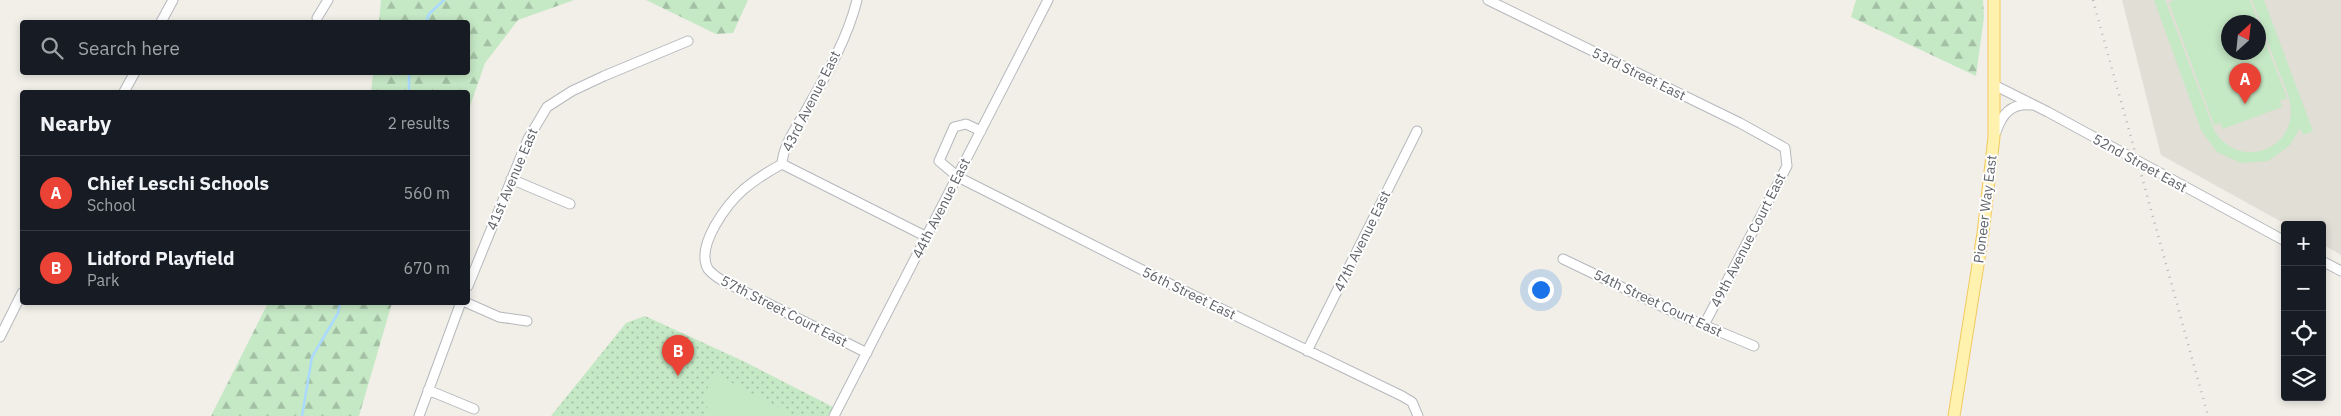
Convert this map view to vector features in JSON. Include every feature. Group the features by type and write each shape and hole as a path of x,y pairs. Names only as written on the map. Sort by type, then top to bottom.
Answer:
{"main road":[{"name":"Pioneer Way East","path":"1954,416 1983,233 1994,137 1996,86 1994,0"}],"street":[{"path":"162,20 173,0"},
{"path":"317,18 328,0"},
{"name":"43rd Avenue East","path":"706,263 707,246 713,230 726,209 757,179 782,164 782,157 790,139 834,61 857,0"},
{"name":"44th Avenue East","path":"834,416 1048,0"},
{"name":"53rd Street East","path":"1488,0 1740,123 1780,144 1787,154"},
{"name":"41st Avenue East","path":"470,281 511,179 538,120 553,102 604,76 688,41"},
{"path":"125,90 133,75"},
{"name":"52nd Street East","path":"1996,86 2281,239"},
{"path":"1994,137 2008,110 2018,105 2033,105"},
{"name":"56th Street East","path":"981,131 966,124 954,127 939,161 958,177 1307,351 1402,396 1412,402 1417,413"},
{"name":"47th Avenue East","path":"1307,351 1417,131"},
{"name":"49th Avenue Court East","path":"1704,325 1787,166 1787,154"},
{"path":"782,164 927,237"},
{"path":"511,179 570,204"},
{"name":"54th Street Court East","path":"1562,259 1704,325 1754,346"},
{"name":"57th Street Court East","path":"706,263 712,274 723,281 867,352"},
{"path":"2326,263 2341,271"},
{"path":"0,337 20,297"},
{"path":"470,304 499,317 527,321"},
{"path":"419,416 460,305"},
{"path":"428,390 474,409"}],"shaded area":[{"path":"2122,0 2341,0 2341,255 2326,246 2326,221 2281,222 2161,155"}],"green space":[{"path":"381,0 574,0 518,20 485,63 470,106 470,90 371,90 373,75 470,75 470,20 379,20"},
{"path":"646,0 748,0 733,33 716,34"},
{"path":"1856,0 1983,0 1984,17 1976,76 1851,17"},
{"path":"2154,0 2165,0 2215,132 2222,141 2236,150 2253,152 2268,148 2280,140 2288,127 2291,112 2287,91 2266,37 2266,15 2258,15 2252,0 2264,0 2313,131 2303,135 2300,128 2290,145 2268,161 2241,163 2217,152 2201,130"},
{"path":"2174,0 2250,0 2255,15 2221,15 2221,60 2266,60 2266,44 2287,98 2280,101 2282,107 2223,129 2220,123 2214,125 2169,3"},
{"path":"267,305 391,305 359,416 211,416"},
{"path":"645,316 743,361 833,407 828,416 551,416 626,323"},
{"path":"713,373 792,414 792,416 708,416 706,393"}],"waterway":[{"path":"427,20 429,14 444,0"},
{"path":"409,75 409,90"},
{"path":"302,416 312,357 338,313 339,305"}],"railway":[{"path":"2093,0 2208,416"}],"place":[{"name":"Chief Leschi Schools","path":"2245,104"},
{"name":"Lidford Playfield","path":"678,376"}]}
